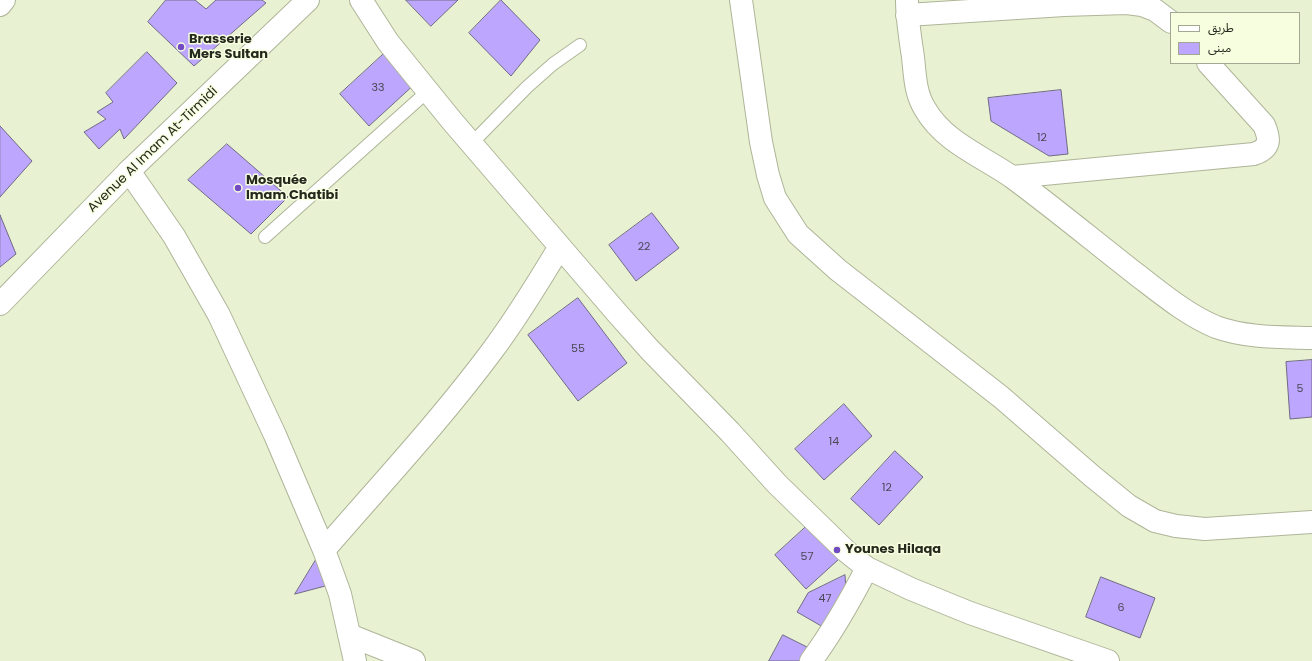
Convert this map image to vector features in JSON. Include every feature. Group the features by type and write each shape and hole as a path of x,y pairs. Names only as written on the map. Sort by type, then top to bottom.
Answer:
{"street":[{"path":"0,5 4,0"},
{"name":"Avenue Al Imam At-Tirmidi","path":"0,304 129,171 308,0"},
{"path":"361,0 388,42 471,144 559,248 650,350 730,432 777,484 846,551 867,568 911,589 970,613 1108,661"},
{"path":"740,0 761,142 768,175 775,198 798,234 838,270 1001,397 1123,501 1155,521 1176,526 1205,529 1312,522"},
{"path":"1170,21 1155,10 1142,5 1127,3 907,8 918,94 925,109 935,123 952,140 1012,177 1155,288 1198,318 1217,327 1234,332 1282,338 1312,338"},
{"path":"1012,177 1254,154 1260,152 1264,149 1268,142 1268,136 1264,125 1209,64"},
{"path":"129,171 174,236 219,314 275,435 324,550 340,594 355,661"},
{"path":"324,550 435,422 483,362 535,287 559,248"},
{"path":"812,661 840,620 867,568"},
{"path":"349,635 414,661"}],"lane":[{"path":"471,144 527,87 553,64 580,45"},
{"path":"265,237 428,91"}],"building":[{"path":"166,0 195,0 206,9 216,0 262,0 266,3 194,66 148,22"},
{"path":"406,0 458,0 431,26"},
{"path":"501,0 540,40 511,76 469,33"},
{"path":"388,50 417,82 369,126 340,94"},
{"path":"147,52 177,83 124,139 120,129 99,149 84,132 106,119 97,112 113,102 106,93"},
{"path":"1061,90 1068,154 1049,156 991,121 988,98"},
{"path":"0,126 32,161 0,197"},
{"name":"Mosquée Imam Chatibi","path":"227,144 288,197 251,234 188,180"},
{"path":"652,213 679,248 636,281 609,245"},
{"path":"0,215 16,254 0,267"},
{"path":"578,298 627,363 578,401 528,335"},
{"path":"1312,360 1312,417 1290,419 1286,362"},
{"path":"844,404 872,436 824,480 795,449"},
{"path":"895,451 923,477 879,525 851,499"},
{"path":"808,525 839,559 806,589 775,555"},
{"path":"320,553 329,585 295,594"},
{"path":"845,575 847,605 830,631 797,612 808,593"},
{"path":"1101,577 1155,598 1140,638 1086,617"},
{"path":"783,635 811,649 805,661 769,661"}],"place":[{"name":"Brasserie Mers Sultan","path":"181,47"},
{"name":"Mosquée Imam Chatibi","path":"238,188"},
{"name":"Younes Hilaqa","path":"837,550"}]}
